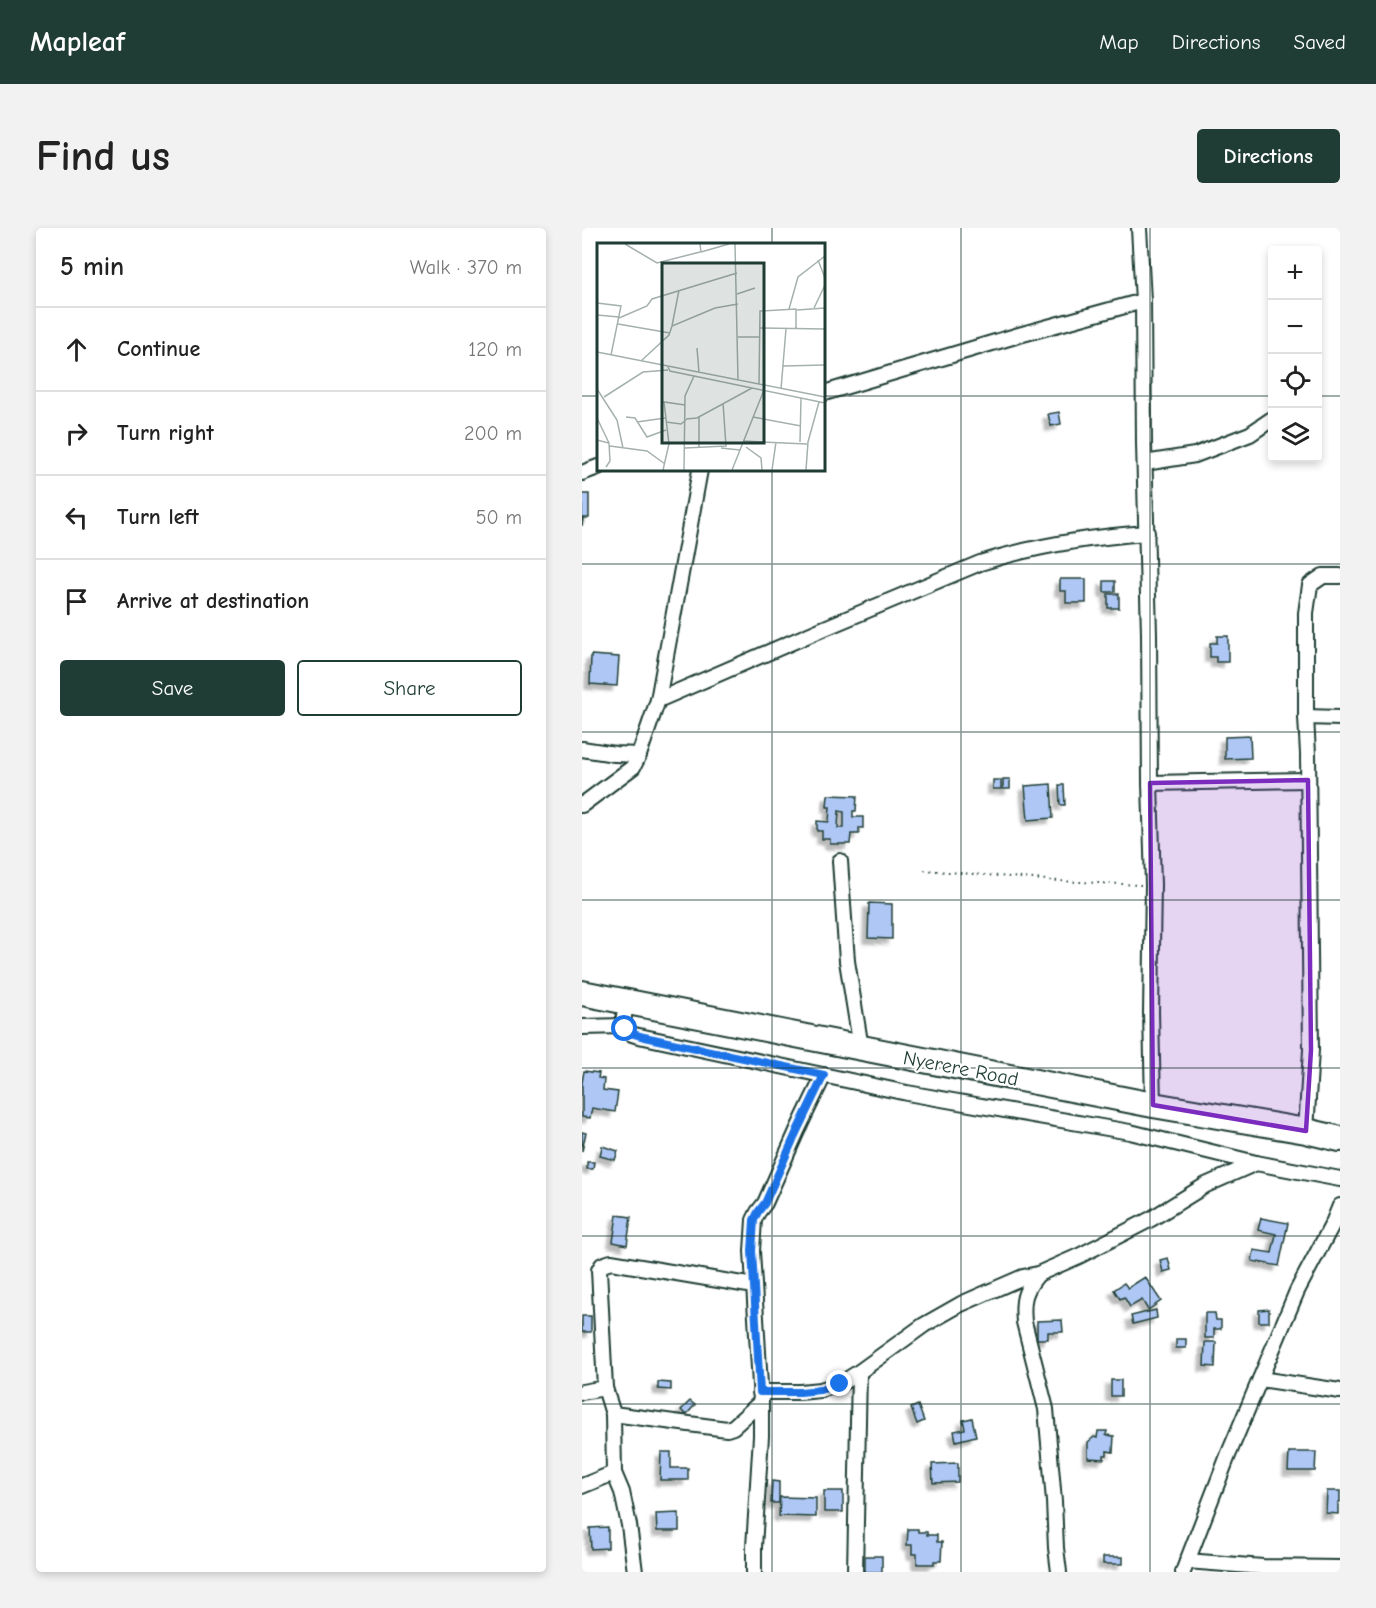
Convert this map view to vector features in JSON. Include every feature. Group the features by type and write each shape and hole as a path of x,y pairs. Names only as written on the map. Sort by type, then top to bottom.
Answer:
{"highway":[{"name":"Nyerere Road","path":"582,993 626,1014 861,1048 1340,1139"}],"street":[{"path":"1139,228 1143,301 1153,885 1152,1105"},
{"path":"825,393 1008,338 1143,301"},
{"path":"1145,464 1195,455 1250,434 1268,422"},
{"path":"582,473 597,467"},
{"path":"582,805 633,767 639,755 658,700 700,471"},
{"path":"658,700 980,563 1043,547 1094,538 1147,533"},
{"path":"1306,1131 1311,1050 1306,613 1308,591 1314,580 1323,576 1340,576"},
{"path":"1306,717 1340,718"},
{"path":"582,749 639,755"},
{"path":"1150,783 1308,780"},
{"path":"840,861 847,961 861,1048"},
{"path":"582,1027 626,1014 627,1032 644,1037 907,1093 1130,1132 1256,1163 1340,1179"},
{"path":"754,1572 761,1397 752,1251 754,1220 765,1203 824,1075"},
{"path":"613,1414 727,1429 733,1427 761,1397 820,1390 840,1384 924,1325 961,1304 1079,1256 1151,1219 1206,1185 1256,1163"},
{"path":"1340,1206 1297,1291 1185,1566 1260,1569 1340,1568"},
{"path":"635,1572 631,1535 622,1492 614,1473 613,1414 605,1388 599,1270 602,1265 611,1262 754,1286"},
{"path":"1038,1274 1024,1294 1023,1308 1024,1322 1046,1410 1059,1572"},
{"path":"855,1572 859,1372"},
{"path":"1260,1379 1340,1391"},
{"path":"582,1392 605,1388"},
{"path":"582,1486 614,1473"}],"path":[{"path":"924,870 1059,881 1153,885"}],"highlighted area":[{"path":"1308,780 1311,1050 1306,1131 1153,1105 1150,783"}],"building":[{"path":"1059,412 1061,424 1051,426 1048,414"},
{"path":"582,494 589,494 589,518 583,518 582,526"},
{"path":"1060,579 1086,579 1086,603 1066,603 1066,591 1060,591"},
{"path":"1104,581 1115,581 1115,592 1104,592"},
{"path":"1108,594 1119,594 1119,608 1108,608"},
{"path":"1217,636 1228,636 1228,662 1216,662 1216,657 1210,657 1210,643 1217,643"},
{"path":"591,655 619,657 617,686 590,684"},
{"path":"1250,736 1251,758 1225,759 1225,737"},
{"path":"1003,779 1010,779 1010,789 1003,789"},
{"path":"993,780 1001,780 1001,789 993,789"},
{"path":"1051,784 1053,818 1028,820 1025,786"},
{"path":"1059,785 1064,785 1065,805 1060,805"},
{"path":"828,795 857,796 856,811 853,811 853,817 863,817 863,828 859,828 859,834 851,834 850,844 830,844 830,839 822,839 822,831 817,831 817,821 829,822 830,807 827,807","holes":["839,811 844,812 844,828 838,828"]},
{"path":"869,903 892,904 892,939 868,938"},
{"path":"584,1071 599,1073 598,1078 604,1079 603,1090 618,1092 615,1112 592,1108 590,1118 582,1117"},
{"path":"582,1132 586,1133 582,1151"},
{"path":"602,1146 618,1151 615,1160 600,1156"},
{"path":"587,1162 594,1162 593,1169 587,1169"},
{"path":"617,1215 631,1217 627,1245 613,1242"},
{"path":"1261,1218 1288,1223 1279,1266 1252,1261 1254,1250 1272,1253 1276,1234 1258,1230"},
{"path":"1168,1258 1171,1270 1163,1272 1160,1260"},
{"path":"1145,1277 1161,1301 1148,1310 1142,1300 1130,1307 1124,1297 1120,1299 1114,1290 1124,1283 1128,1288"},
{"path":"1269,1309 1269,1322 1259,1322 1259,1310"},
{"path":"1156,1310 1157,1318 1133,1324 1131,1316"},
{"path":"1205,1313 1215,1313 1216,1320 1221,1320 1221,1329 1214,1329 1214,1338 1205,1338"},
{"path":"582,1316 591,1316 591,1332 582,1332"},
{"path":"1062,1320 1063,1332 1048,1332 1048,1339 1037,1339 1037,1321"},
{"path":"1176,1339 1186,1339 1186,1348 1176,1348"},
{"path":"1205,1342 1216,1342 1215,1367 1204,1366"},
{"path":"1111,1380 1121,1380 1121,1396 1111,1396"},
{"path":"658,1382 671,1383 671,1390 658,1389"},
{"path":"690,1401 695,1405 686,1415 681,1410"},
{"path":"918,1405 924,1421 917,1424 911,1408"},
{"path":"972,1418 976,1436 956,1441 954,1431 965,1429 963,1420"},
{"path":"1098,1431 1107,1431 1106,1435 1114,1436 1113,1452 1107,1451 1104,1459 1088,1458 1088,1442 1094,1437 1097,1438"},
{"path":"661,1452 671,1452 671,1468 688,1468 688,1480 660,1480"},
{"path":"1289,1452 1316,1452 1315,1471 1288,1471"},
{"path":"958,1463 958,1482 933,1483 932,1464"},
{"path":"772,1481 779,1482 779,1503 771,1503"},
{"path":"824,1491 843,1491 843,1512 824,1512"},
{"path":"1327,1491 1340,1491 1338,1514 1326,1513"},
{"path":"780,1497 816,1498 816,1517 779,1516"},
{"path":"679,1513 679,1531 657,1531 656,1514"},
{"path":"608,1527 608,1548 591,1549 590,1528"},
{"path":"908,1529 918,1529 918,1532 927,1532 927,1535 937,1535 937,1542 942,1542 941,1561 934,1561 934,1564 917,1564 917,1554 912,1554 912,1545 907,1545"},
{"path":"865,1556 882,1556 882,1572 865,1572"},
{"path":"1103,1557 1123,1557 1123,1564 1103,1564"}],"route":[{"path":"625,1029 627,1032 644,1037 824,1075 765,1203 754,1220 752,1251 760,1392 800,1392 820,1390 840,1384"}]}
